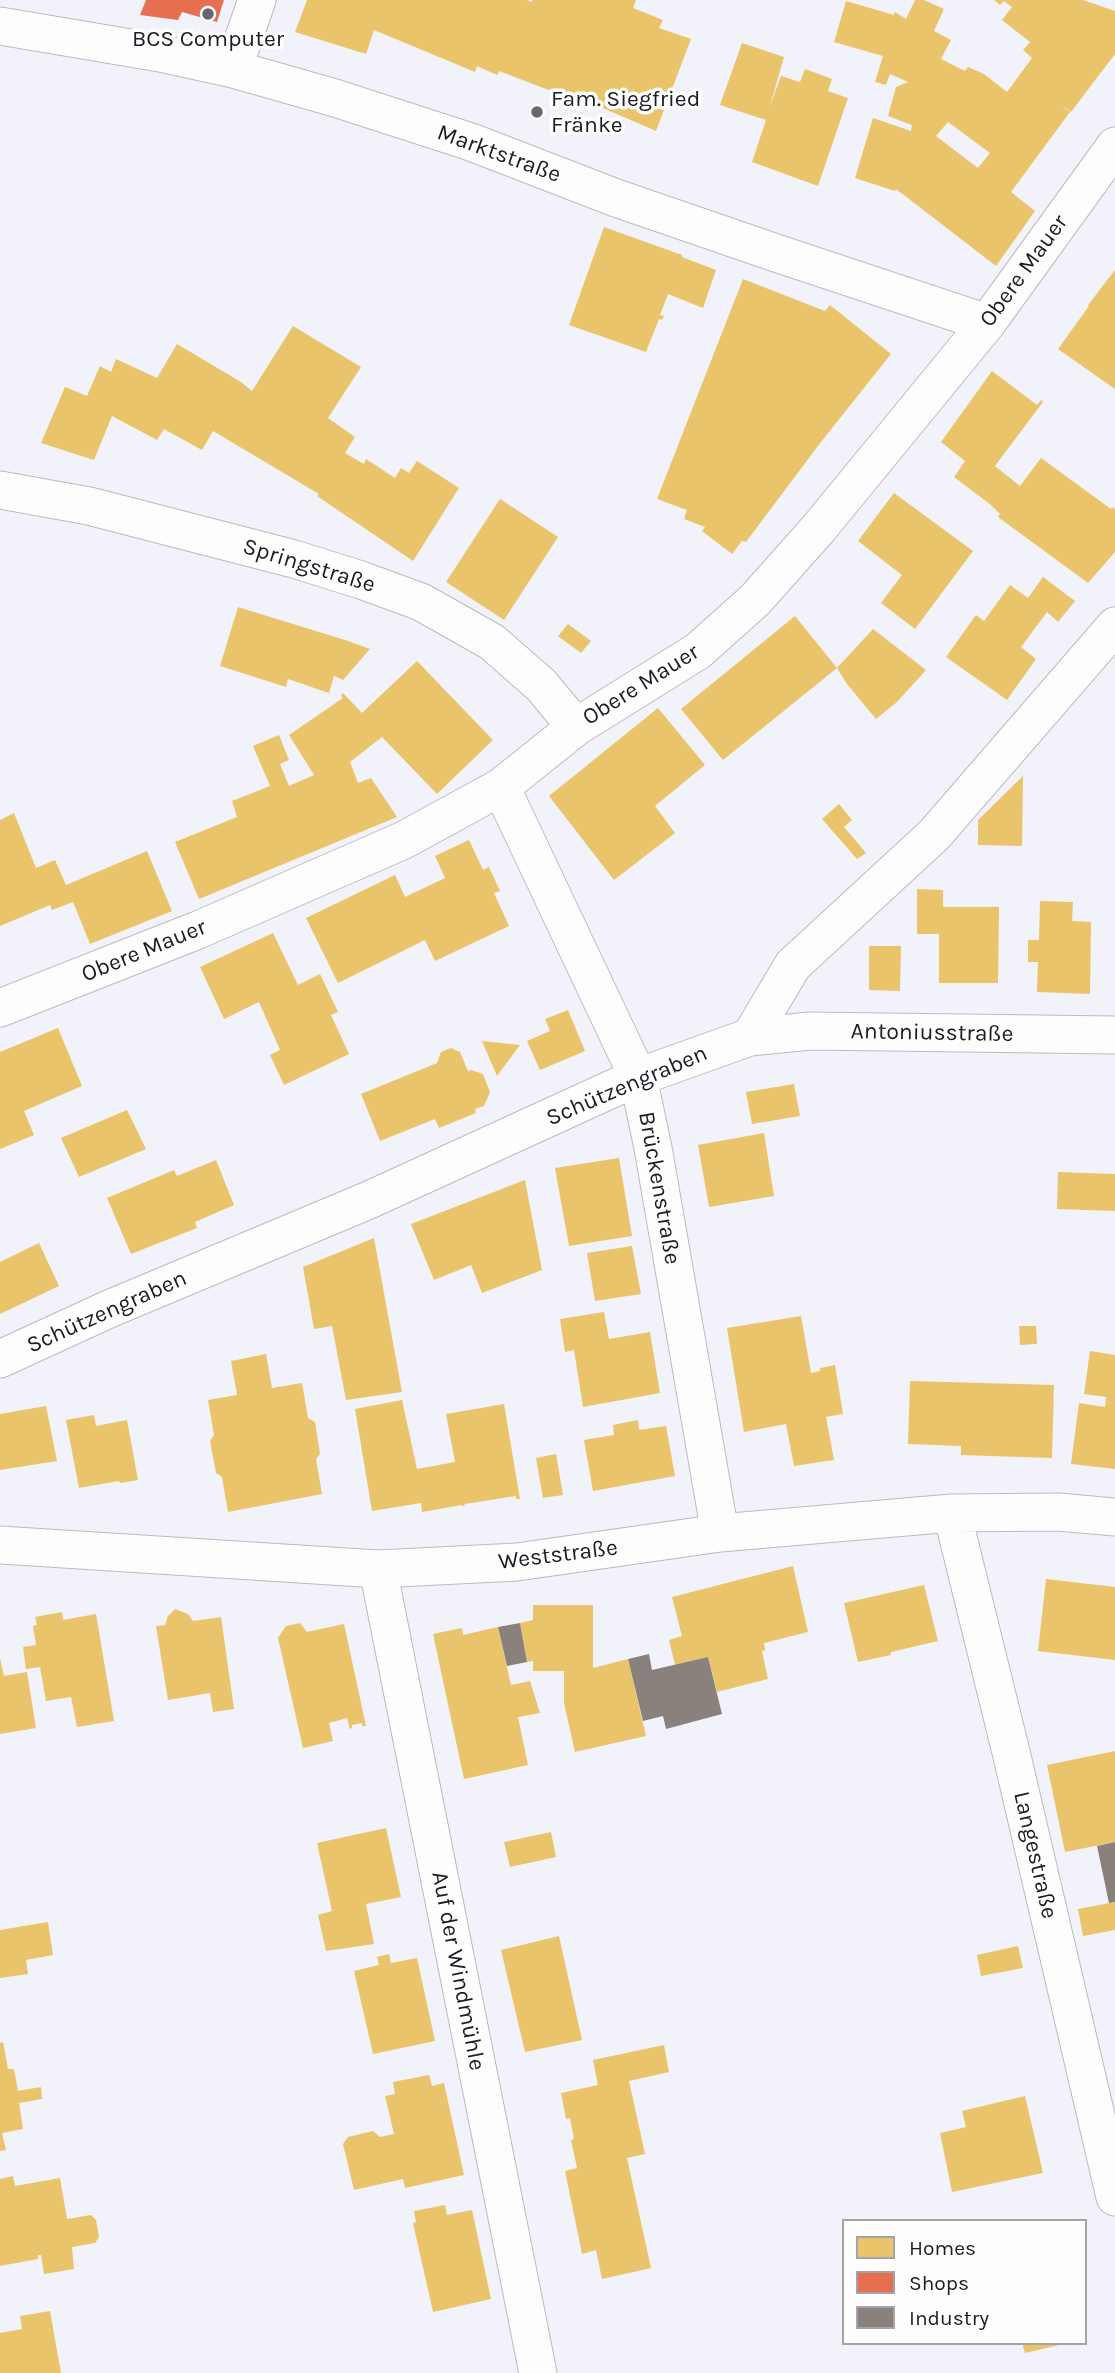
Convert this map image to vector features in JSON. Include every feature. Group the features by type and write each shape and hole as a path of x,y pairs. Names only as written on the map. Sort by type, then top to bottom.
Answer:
{"street":[{"path":"233,69 257,0"},
{"name":"Marktstraße","path":"0,26 160,53 233,69 400,118 471,142 616,198 987,323"},
{"name":"Obere Mauer","path":"0,1008 198,930 392,845 501,787 576,727 698,651 755,600 819,528 987,323 1115,146"},
{"name":"Springstraße","path":"0,490 89,506 294,559 421,602 499,648 541,685 576,727"},
{"path":"750,1037 793,965 934,835 1115,626"},
{"name":"Brückenstraße","path":"501,787 638,1077 656,1162 720,1533"},
{"name":"Antoniusstraße","path":"750,1037 810,1031 1115,1035"},
{"name":"Schützengraben","path":"0,1359 109,1309 369,1200 638,1077 750,1037"},
{"name":"Weststraße","path":"0,1545 378,1569 517,1562 720,1533 952,1513 1058,1511 1115,1517"},
{"name":"Langestraße","path":"952,1513 1115,2197"},
{"name":"Auf der Windmühle","path":"378,1569 538,2373"}],"building: Homes":[{"path":"307,0 636,0 633,8 663,20 659,28 691,39 656,131 589,102 588,105 499,71 497,75 477,66 475,72 374,30 366,54 295,32"},
{"path":"915,0 924,0 944,9 934,31 951,40 941,59 965,71 968,67 984,74 1007,92 1032,58 1023,50 1030,42 1002,20 1012,7 1004,1 1000,5 994,0 1083,0 1115,11 1115,54 1071,112 1058,103 1070,112 1011,192 1035,211 996,266 896,189 895,191 855,178 873,118 911,131 912,125 888,116 896,87 908,82 890,74 886,85 875,82 883,56 834,42 846,1 894,15 895,12 906,19","holes":["948,122 990,153 978,168 936,136"]},
{"path":"742,43 784,57 770,106 781,76 800,82 805,69 832,79 828,91 848,98 818,186 752,162 766,120 720,105"},
{"path":"604,227 716,270 703,308 668,294 660,315 664,316 662,320 659,319 646,352 569,325"},
{"path":"1115,270 1115,389 1058,349"},
{"path":"743,279 825,311 830,305 891,354 746,542 742,541 732,554 702,531 705,527 684,519 687,510 657,499"},
{"path":"293,326 361,367 328,418 355,437 345,453 364,464 366,459 395,478 401,468 409,473 417,461 459,488 413,561 317,496 319,494 213,431 202,450 164,429 157,440 112,416 94,460 41,443 65,387 87,396 100,366 111,372 116,359 157,378 177,344 252,391"},
{"path":"992,371 1037,405 1041,400 1043,402 995,466 1020,486 1041,458 1111,509 1115,509 1115,552 1088,583 998,517 1000,514 991,505 954,477 965,461 941,442"},
{"path":"894,493 973,551 915,629 881,603 902,575 858,541"},
{"path":"500,499 558,537 504,620 446,582"},
{"path":"1043,577 1075,601 1058,622 1047,612 1021,647 1036,659 1007,700 946,657 976,615 984,621 1010,585 1028,598"},
{"path":"238,607 370,649 343,680 334,676 329,693 288,679 286,687 220,666"},
{"path":"795,616 837,668 723,760 681,709"},
{"path":"568,624 591,641 581,653 558,636"},
{"path":"873,629 926,670 897,702 876,719 837,668"},
{"path":"417,661 493,740 437,794 382,737 350,762 358,783 371,778 397,817 199,899 175,842 237,817 232,801 270,786 253,746 279,735 289,760 280,764 289,786 314,775 289,735 343,698 343,693 362,713"},
{"path":"658,708 705,765 655,806 675,833 614,880 549,796"},
{"path":"1023,776 1022,846 978,845 978,820"},
{"path":"839,804 852,820 844,827 866,853 857,859 822,819"},
{"path":"14,813 36,868 55,860 66,885 147,851 172,911 90,944 73,902 52,910 50,905 0,926 0,820"},
{"path":"469,840 483,870 489,867 500,891 494,893 509,926 435,961 425,940 338,983 306,918 395,875 405,897 445,878 435,856"},
{"path":"917,889 943,890 943,907 999,907 998,983 939,983 939,934 917,934"},
{"path":"1040,901 1073,902 1072,921 1091,922 1090,994 1037,992 1038,962 1028,962 1028,940 1039,940"},
{"path":"273,933 298,985 320,974 338,1012 331,1015 349,1054 284,1085 270,1055 280,1050 259,1002 224,1019 200,967"},
{"path":"869,946 901,946 900,991 869,990"},
{"path":"568,1010 585,1051 540,1070 527,1041 550,1031 545,1019"},
{"path":"58,1028 82,1086 24,1111 34,1135 0,1149 0,1052"},
{"path":"482,1041 520,1045 497,1076"},
{"path":"451,1048 460,1052 468,1071 483,1074 490,1092 484,1106 475,1109 476,1113 439,1128 435,1119 380,1141 361,1094 437,1063 441,1052"},
{"path":"794,1084 800,1116 752,1124 746,1092"},
{"path":"127,1110 146,1149 79,1177 61,1138"},
{"path":"764,1133 774,1196 709,1207 698,1145"},
{"path":"619,1158 632,1236 569,1246 555,1168"},
{"path":"216,1160 234,1205 195,1222 197,1228 131,1254 107,1198 174,1170 177,1176"},
{"path":"1058,1172 1115,1174 1115,1211 1057,1209"},
{"path":"525,1180 542,1270 482,1293 471,1265 434,1280 411,1224"},
{"path":"374,1238 402,1392 346,1400 332,1326 314,1329 303,1267"},
{"path":"39,1243 59,1286 0,1314 0,1262"},
{"path":"632,1246 641,1294 595,1301 587,1253"},
{"path":"604,1312 609,1339 650,1332 660,1393 583,1407 574,1350 565,1352 560,1319"},
{"path":"801,1316 811,1373 835,1365 843,1414 826,1417 834,1460 794,1466 786,1424 744,1432 727,1328"},
{"path":"1019,1326 1036,1326 1037,1344 1020,1345"},
{"path":"1090,1351 1115,1355 1115,1469 1071,1464 1079,1403 1105,1407 1106,1397 1084,1394"},
{"path":"266,1354 272,1388 302,1383 308,1418 315,1422 320,1454 316,1459 322,1494 228,1512 222,1477 216,1473 210,1441 214,1435 208,1400 237,1395 231,1361"},
{"path":"910,1381 1054,1385 1052,1458 961,1455 961,1446 908,1444"},
{"path":"402,1400 417,1469 455,1462 446,1414 504,1404 520,1499 516,1499 516,1496 422,1512 421,1503 372,1511 355,1409"},
{"path":"46,1406 57,1461 0,1470 0,1414"},
{"path":"94,1415 96,1426 127,1420 138,1480 79,1488 66,1420"},
{"path":"638,1420 639,1430 666,1426 675,1476 593,1491 584,1440 614,1435 613,1425"},
{"path":"556,1454 563,1495 543,1498 536,1458"},
{"path":"793,1566 808,1632 764,1643 765,1650 762,1651 768,1679 717,1692 708,1657 675,1665 669,1640 682,1636 672,1597"},
{"path":"1046,1579 1115,1587 1115,1660 1038,1651"},
{"path":"924,1585 938,1641 858,1662 844,1603"},
{"path":"533,1605 593,1605 593,1668 628,1659 646,1736 575,1752 564,1703 564,1671 533,1671 533,1661 527,1662 520,1623 533,1620"},
{"path":"175,1609 188,1614 193,1621 221,1617 234,1709 213,1712 210,1693 168,1700 156,1626 165,1625 168,1616"},
{"path":"62,1612 63,1620 96,1614 114,1721 77,1727 71,1697 46,1701 40,1667 26,1669 23,1647 36,1645 33,1626 37,1625 35,1617"},
{"path":"300,1623 307,1632 344,1624 366,1726 362,1726 362,1723 352,1725 350,1729 347,1718 329,1723 333,1741 303,1748 278,1638 286,1626"},
{"path":"498,1627 511,1685 530,1681 540,1713 518,1717 528,1765 464,1779 433,1634 462,1628 463,1635"},
{"path":"0,1658 4,1676 27,1672 36,1728 0,1734"},
{"path":"1115,1751 1115,1842 1065,1852 1047,1765"},
{"path":"386,1828 401,1897 366,1904 374,1944 326,1951 318,1915 332,1911 317,1843"},
{"path":"551,1832 556,1857 510,1867 504,1842"},
{"path":"1115,1902 1115,1930 1083,1936 1078,1909"},
{"path":"48,1922 53,1955 26,1960 28,1974 0,1978 0,1930"},
{"path":"559,1936 582,2040 525,2052 501,1950"},
{"path":"1018,1946 1023,1968 981,1976 977,1955"},
{"path":"389,1954 391,1963 417,1958 435,2041 373,2054 354,1971 379,1965 377,1957"},
{"path":"3,2042 8,2069 14,2069 18,2091 41,2087 42,2099 19,2103 23,2129 2,2133 6,2150 0,2151 0,2043"},
{"path":"664,2045 669,2072 629,2081 645,2154 627,2158 651,2268 602,2279 596,2250 582,2254 565,2171 577,2168 571,2140 574,2139 570,2118 566,2119 561,2093 598,2085 593,2060"},
{"path":"429,2075 432,2086 444,2083 464,2175 405,2188 403,2179 354,2190 343,2144 348,2137 373,2131 380,2137 394,2134 385,2096 395,2094 393,2082"},
{"path":"1025,2096 1043,2173 952,2192 940,2133 966,2127 962,2111"},
{"path":"13,2176 15,2186 60,2178 67,2219 91,2215 96,2220 99,2237 95,2243 72,2247 74,2269 44,2274 41,2255 38,2255 38,2259 0,2266 0,2179"},
{"path":"445,2205 447,2215 472,2210 491,2299 433,2312 413,2223 416,2222 414,2211"},
{"path":"50,2311 61,2373 0,2373 0,2333 22,2329 20,2316"},
{"path":"1023,2345 1060,2345 1025,2353"}],"building: Shops":[{"path":"146,0 224,0 217,22 182,12 178,20 140,15"}],"building: Industry":[{"path":"520,1623 527,1662 507,1666 498,1627"},
{"path":"649,1654 652,1670 708,1657 722,1714 666,1729 663,1716 643,1721 628,1659"},
{"path":"1115,1842 1115,1902 1109,1903 1097,1846"}],"place":[{"name":"BCS Computer","path":"208,14"},
{"name":"Fam. Siegfried Fränke","path":"537,112"}]}
